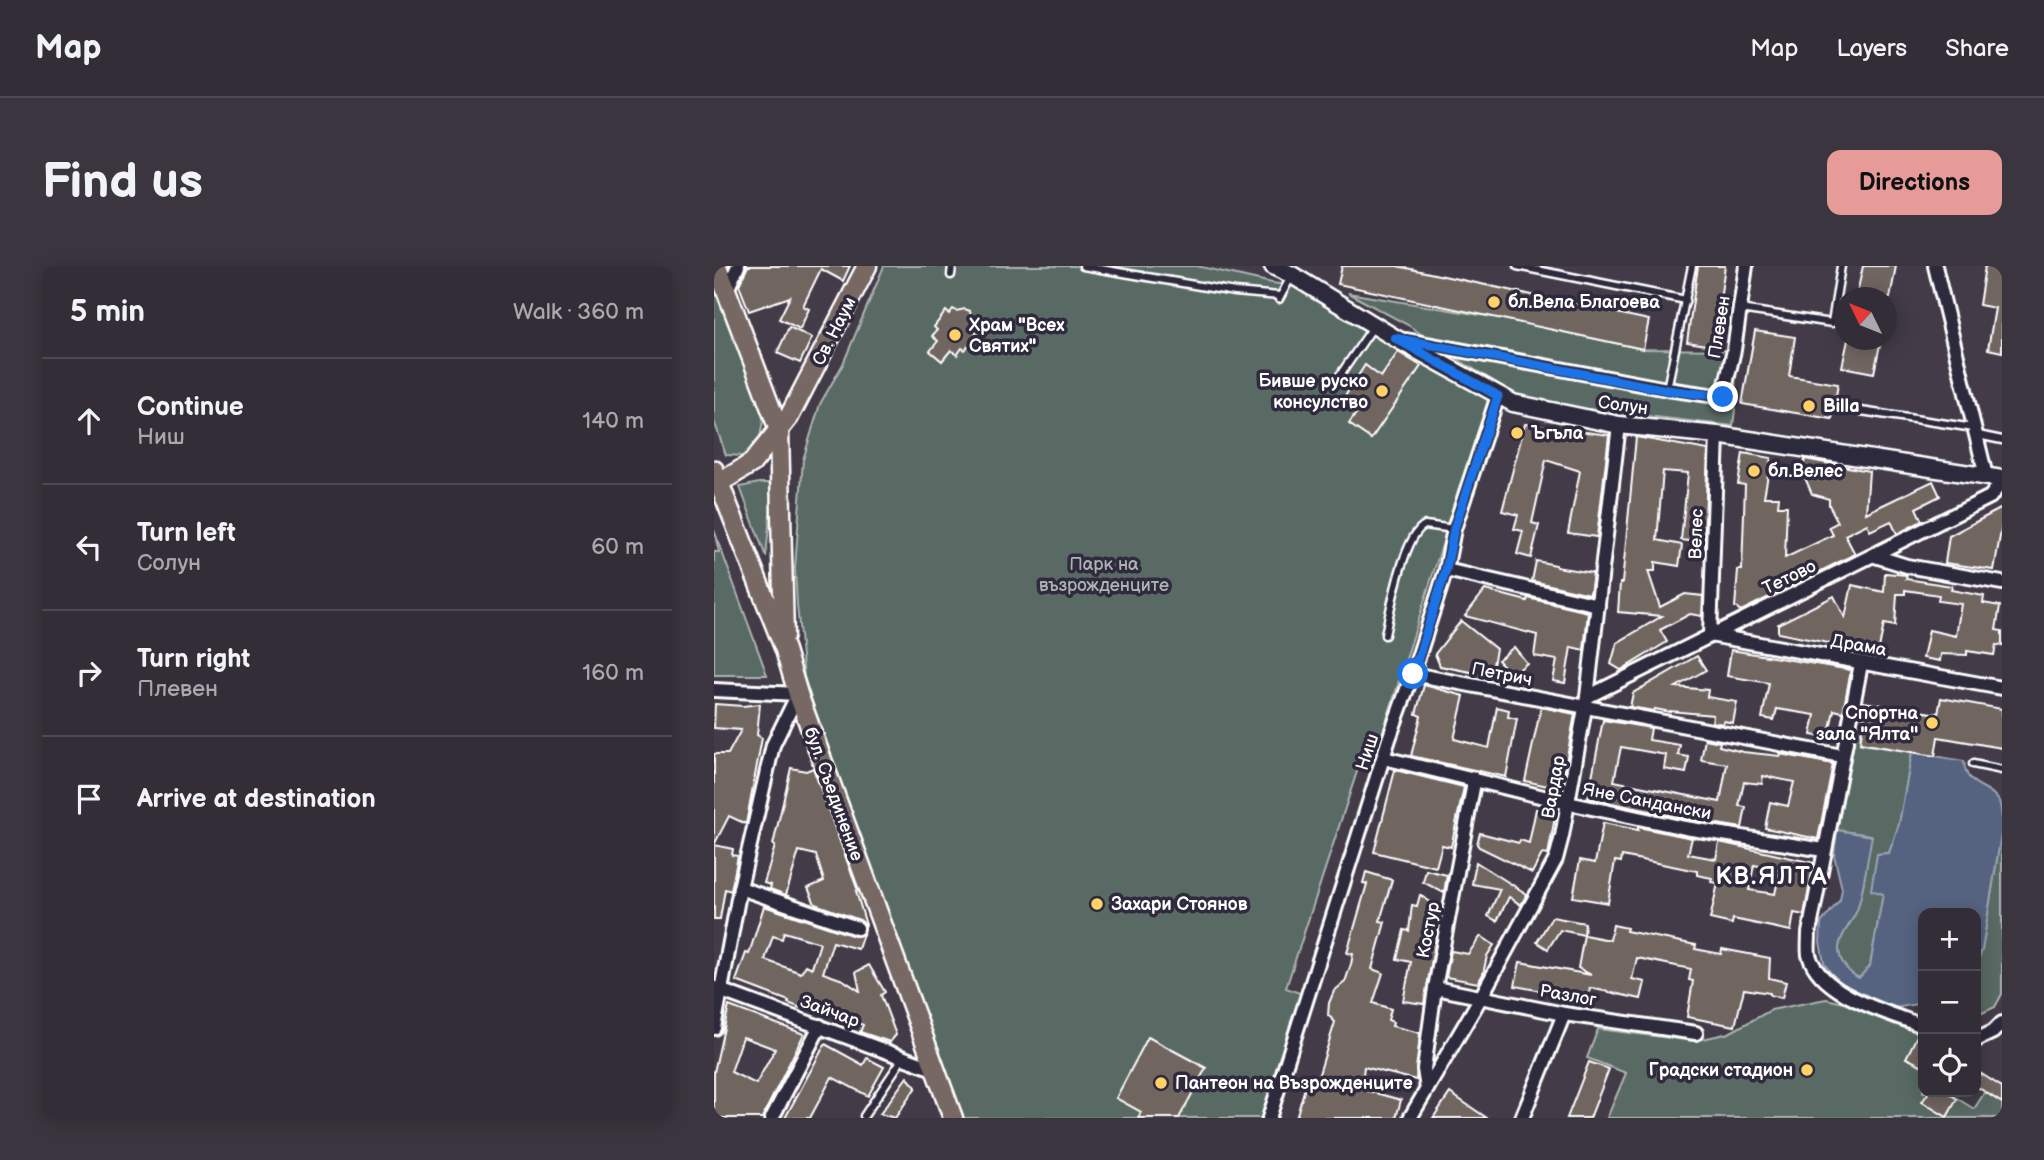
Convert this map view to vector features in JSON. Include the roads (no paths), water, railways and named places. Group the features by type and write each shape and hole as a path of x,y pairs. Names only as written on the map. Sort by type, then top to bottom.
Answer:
{"main road":[{"path":"717,266 779,430 785,650"},
{"name":"Св. Наум","path":"716,479 752,463 779,430 802,396 867,266"},
{"name":"бул. Съединение","path":"716,479 785,650 798,694 953,1118"}],"street":[{"path":"726,292 738,266"},
{"name":"Солун","path":"1273,266 1293,270 1395,338 1498,396 1529,408 1619,425 1717,435 1997,479"},
{"name":"Плевен","path":"1395,338 1667,390 1723,397 1734,350 1746,266"},
{"path":"1935,266 1975,431 1997,479"},
{"name":"Ниш","path":"1269,1118 1446,570 1454,529 1498,396"},
{"name":"Вардар","path":"1410,1118 1481,997 1556,859 1585,702 1619,425"},
{"name":"Велес","path":"1710,635 1717,435"},
{"name":"Тетово","path":"1585,702 1710,635 1990,497 1997,479"},
{"path":"1875,555 1907,566 2002,583"},
{"path":"1446,570 1598,605"},
{"name":"Драма","path":"1710,635 2002,688"},
{"path":"1861,664 1809,933 1809,954 1829,984 1842,994 1918,1025"},
{"name":"Петрич","path":"1413,674 1585,702 1842,756"},
{"path":"714,690 798,694 773,746 718,989 714,1028"},
{"name":"Яне Сандански","path":"1384,758 1568,803 1685,828 1824,850"},
{"name":"Костур","path":"1427,1089 1424,1069 1435,988 1473,778"},
{"path":"740,888 857,928"},
{"name":"Разлог","path":"1435,988 1564,1014 1696,1033"},
{"name":"Зайчар","path":"718,989 934,1069"},
{"path":"1522,1118 1564,1014"},
{"path":"1981,1038 2002,1023"},
{"path":"772,1118 820,1026"}],"lane":[{"path":"951,275 952,266"},
{"path":"1083,266 1279,298 1293,270"},
{"path":"1517,266 1686,300"},
{"path":"1667,390 1692,266"},
{"path":"1740,309 1832,323 1841,266"},
{"path":"1338,378 1374,325"},
{"path":"1841,408 1975,431 2002,440"},
{"path":"1385,635 1394,591 1413,533 1425,525 1454,529"},
{"path":"1973,764 2002,770"},
{"path":"864,1116 904,1058"}],"water":[{"path":"1912,752 1964,761 1969,777 1999,801 2002,829 1981,952 1981,908 1918,908 1918,1004 1895,1008 1841,983 1824,963 1820,942 1821,923 1840,900 1842,889 1834,855 1837,830 1872,836 1858,907 1839,947 1845,966 1859,978 1870,966 1883,894 1871,890 1877,854 1889,853 1899,824"}],"place":[{"name":"бл.Вела Благоева","path":"1494,302"},
{"name":"Храм \"Всех Святих\"","path":"955,335"},
{"name":"Бивше руско консулство","path":"1382,391"},
{"name":"Billa","path":"1809,406"},
{"name":"Ъгъла","path":"1517,433"},
{"name":"бл.Велес","path":"1754,471"},
{"name":"Спортна зала \"Ялта''","path":"1932,723"},
{"name":"Захари Стоянов","path":"1097,904"},
{"name":"Градски стадион","path":"1807,1070"},
{"name":"Пантеон на Възрожденците","path":"1161,1083"}],"district":[{"name":"КВ.ЯЛТА","path":"1772,876"}],"park label":[{"name":"Парк на възрожденците","path":"1104,574"}]}
